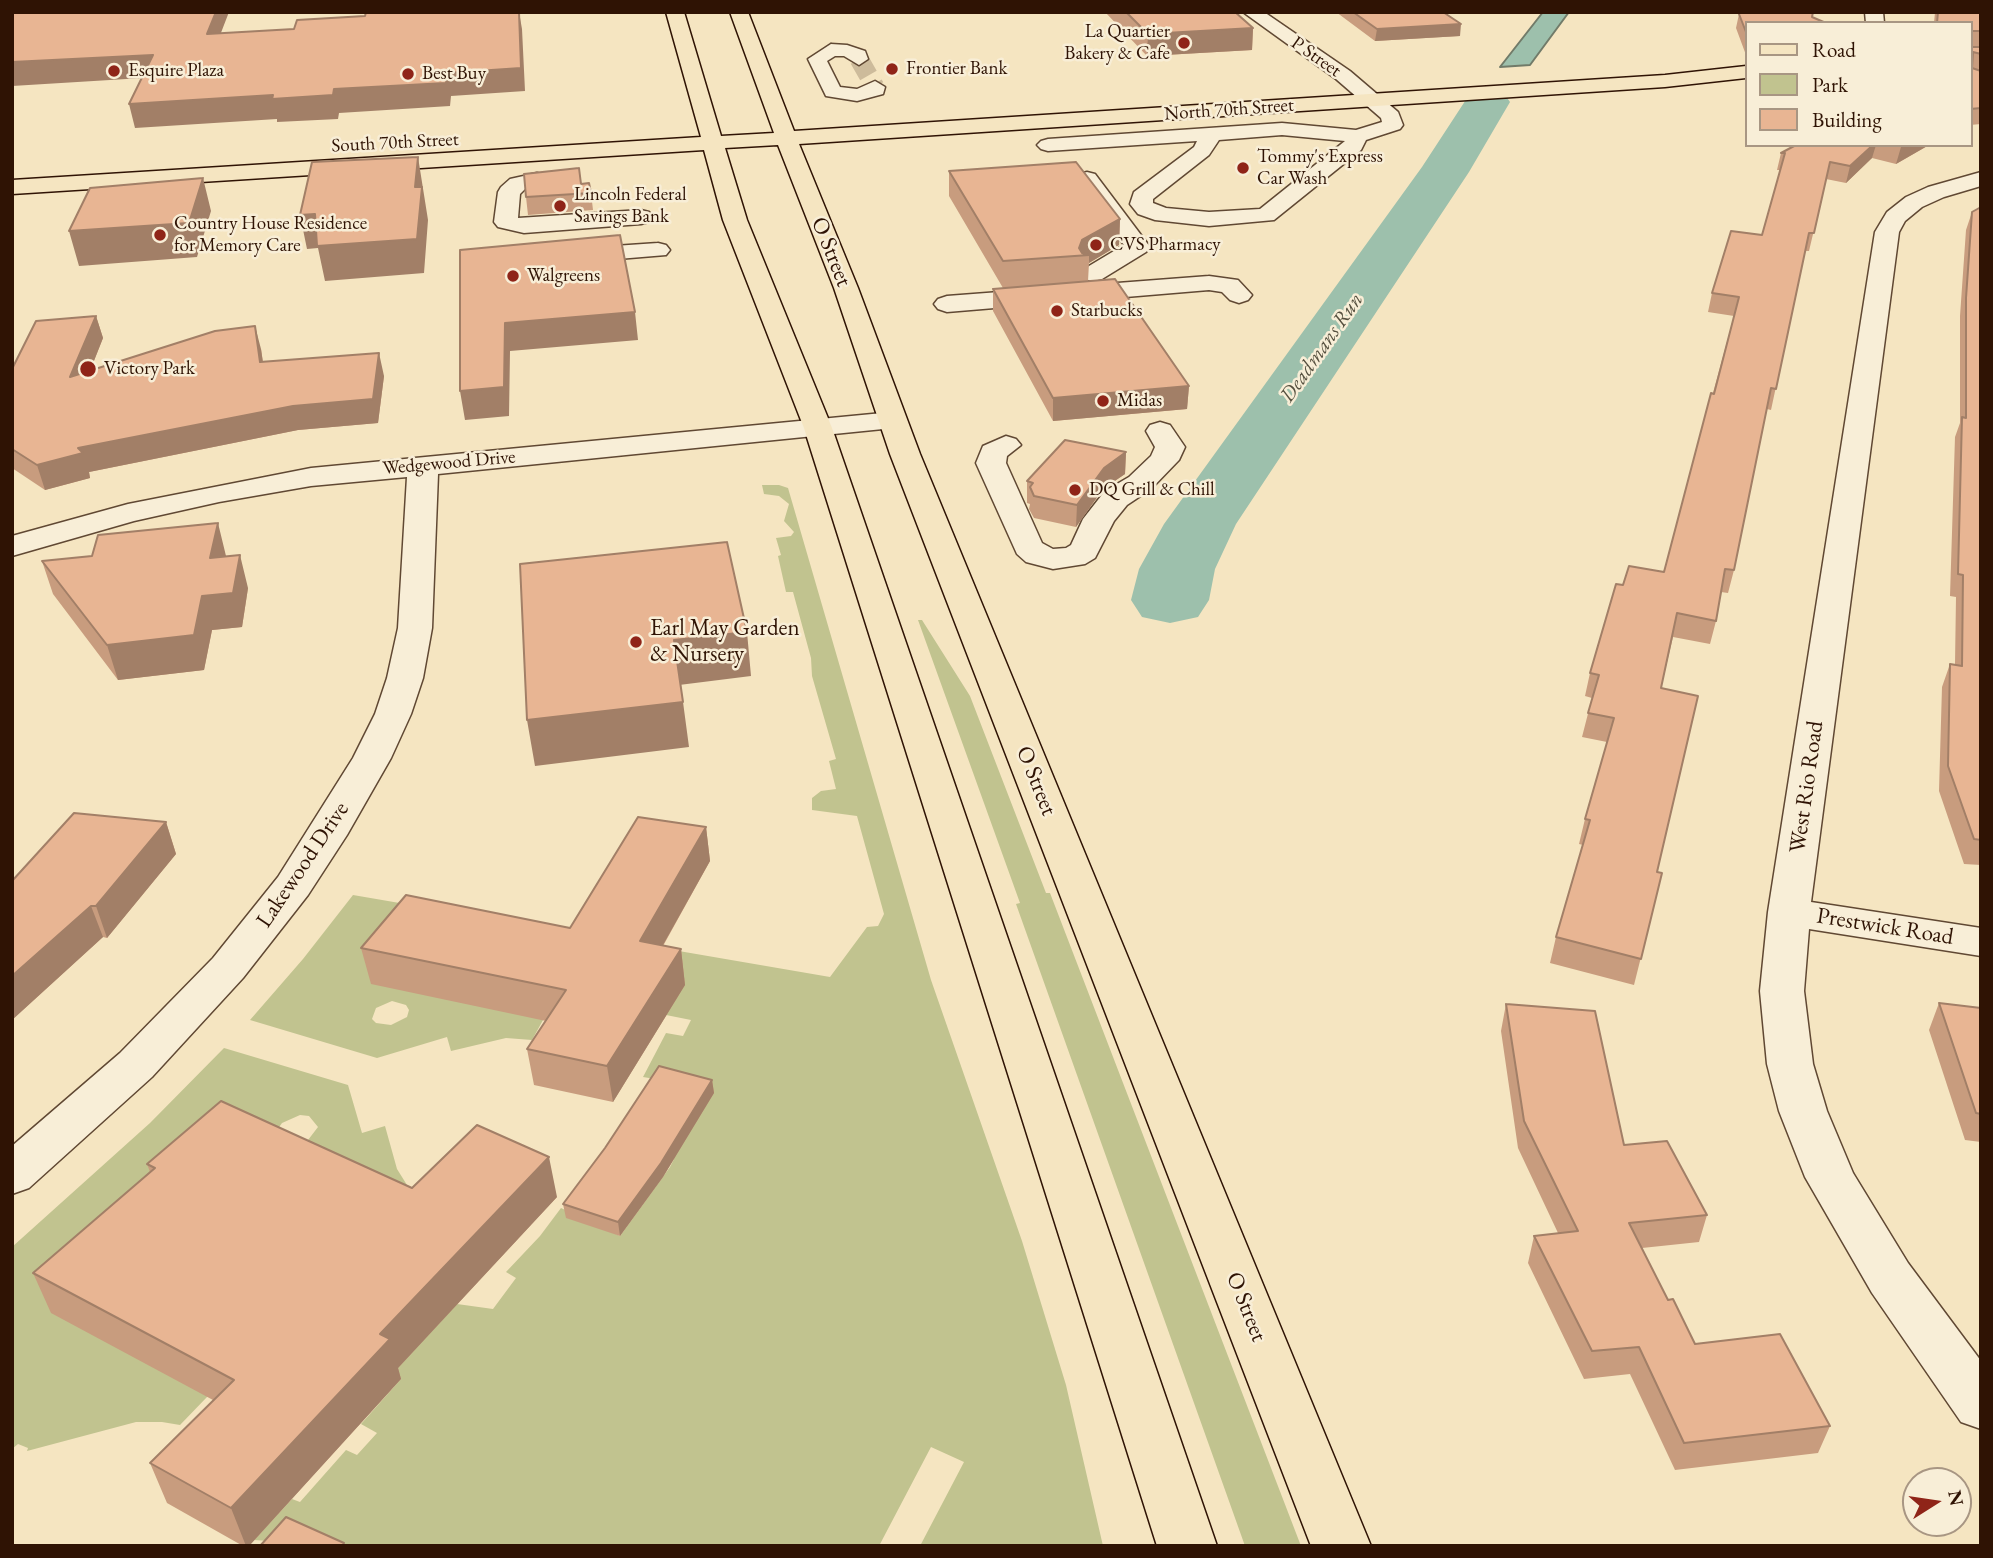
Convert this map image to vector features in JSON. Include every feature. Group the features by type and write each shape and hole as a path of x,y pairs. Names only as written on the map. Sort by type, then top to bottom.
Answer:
{"main road":[{"path":"676,12 709,134 747,255 818,428 1187,1546"},
{"name":"O Street","path":"739,12 782,129 846,288 892,421 1341,1546"},
{"name":"North 70th Street","path":"709,134 1318,81 1354,84 1744,65"},
{"name":"North 70th Street","path":"782,129 1342,103 1665,81 1744,72"},
{"name":"South 70th Street","path":"12,167 709,134"},
{"name":"South 70th Street","path":"12,187 709,134"}],"street":[{"name":"P Street","path":"1254,14 1354,84 1391,116 1392,125 1366,134 1342,103 1283,49 1254,14"},
{"path":"859,59 858,55 847,51 831,50 817,59 833,92 857,95 876,90 875,87"},
{"path":"1048,145 1282,129 1366,134"},
{"path":"1212,135 1202,150 1142,197 1141,204 1146,209 1163,215 1209,219 1266,215 1366,134"},
{"path":"1081,171 1138,247 1093,274"},
{"name":"West Rio Road","path":"1981,179 1949,187 1914,202 1895,217 1887,232 1783,969 1784,1027 1790,1064 1803,1111 1830,1177 1890,1278 1981,1405"},
{"path":"537,180 518,184 509,192 506,222 524,226 641,217"},
{"path":"541,259 658,250"},
{"path":"947,304 1209,283 1229,285 1239,295"},
{"name":"Wedgewood Drive","path":"12,546 128,513 310,477 892,421"},
{"path":"1006,445 993,452 991,463 1028,547 1037,555 1053,559 1074,557 1084,551 1099,519 1116,498 1140,483 1164,460 1170,447 1160,431"},
{"name":"Lakewood Drive","path":"12,1175 136,1065 228,968 293,886 359,780 393,714 410,653 415,628 423,466"},
{"name":"Prestwick Road","path":"1789,912 1981,942"}],"green space":[{"path":"762,485 788,488 931,980 1022,1241 1066,1385 1103,1546 920,1546 964,1462 931,1447 879,1546 292,1546 285,1542 254,1540 292,1499 300,1502 346,1450 357,1455 377,1433 361,1424 401,1379 207,1397 180,1425 136,1422 27,1451 28,1448 18,1444 12,1449 12,1247 150,1123 224,1048 348,1085 362,1133 385,1126 397,1169 407,1185 416,1190 428,1335 457,1304 493,1309 516,1278 506,1272 540,1236 561,1208 620,1236 670,1167 674,1159 661,1080 643,1077 666,1033 683,1036 691,1020 666,1015 543,1020 532,1040 506,1038 451,1051 447,1037 377,1058 250,1020 303,959 353,895 830,977 867,927 878,926 884,914 857,816 812,810 812,798 821,791 836,789 829,761 836,759 812,676 811,658 793,592 786,592 778,556 781,555 776,538 791,536 794,532 784,521 789,504 779,496 764,494","holes":["392,1001 406,1005 409,1010 407,1017 391,1025 376,1023 372,1019 376,1008","300,1115 309,1116 318,1127 308,1140 298,1144 277,1130 282,1123"]},
{"path":"918,620 922,620 970,696 1046,893 1050,893 1301,1546 1245,1546 1016,904 1020,903"}],"shaded area":[{"path":"1543,12 1569,12 1530,65 1500,67"}],"building":[{"path":"12,12 216,12 207,34 294,29 297,20 365,16 366,12 519,12 521,68 447,73 446,83 334,89 333,95 272,99 273,95 129,104 153,55 12,62"},
{"path":"1126,12 1235,12 1253,28 1148,34"},
{"path":"1353,12 1443,12 1461,24 1377,29"},
{"path":"1813,12 1812,17 1821,21 1744,21 1744,27 1739,14"},
{"path":"1938,12 1981,12 1981,31 1972,31 1972,21 1937,21"},
{"path":"1972,47 1981,47 1981,54 1973,52 1972,68"},
{"path":"1972,68 1981,71 1981,108 1972,109"},
{"path":"1792,147 1871,147 1850,166 1830,162 1814,233 1809,233 1776,389 1771,388 1734,570 1725,569 1716,621 1677,613 1661,688 1698,696 1657,872 1662,873 1641,959 1556,937 1590,820 1585,819 1614,718 1588,713 1599,675 1590,673 1616,584 1623,585 1629,566 1664,572 1739,297 1712,293 1731,231 1762,235 1785,153 1781,153"},
{"path":"418,157 415,187 422,187 417,239 317,246 315,214 300,215 312,162"},
{"name":"CVS Pharmacy","path":"1076,162 1120,219 1082,240 1079,248 1082,253 1089,255 1003,261 949,171"},
{"path":"579,168 581,184 589,183 591,193 526,197 524,174"},
{"path":"203,178 189,223 69,231 90,188"},
{"path":"1981,207 1981,840 1974,839 1948,766 1950,664 1962,666 1963,575 1958,574 1962,417 1966,418 1966,298 1972,212"},
{"name":"Walgreens","path":"620,235 635,312 505,323 504,387 460,391 460,250"},
{"path":"1115,279 1189,386 1053,398 993,289"},
{"path":"96,316 70,377 215,331 255,326 260,362 379,353 373,399 293,406 78,448 83,453 37,465 12,449 12,369 36,321"},
{"path":"1065,440 1126,452 1104,468 1077,505 1034,496 1030,487 1033,483 1027,481"},
{"path":"218,523 210,558 240,555 233,593 202,596 194,635 107,645 42,561 92,556 98,535"},
{"name":"Earl May Garden & Nursery","path":"727,542 747,632 674,640 683,702 527,720 520,564"},
{"path":"74,813 166,822 96,906 91,906 12,976 12,881"},
{"path":"638,817 706,827 640,941 681,949 607,1066 527,1049 566,990 361,948 406,895 570,928"},
{"path":"1939,1003 1981,1008 1981,1114 1976,1113"},
{"path":"1506,1004 1595,1011 1624,1145 1667,1141 1707,1215 1629,1223 1668,1300 1673,1299 1695,1344 1780,1334 1830,1426 1684,1443 1639,1347 1592,1351 1534,1236 1578,1231 1524,1121"},
{"path":"659,1066 712,1080 661,1163 618,1222 563,1204 605,1148"},
{"path":"221,1101 412,1188 477,1125 549,1157 380,1334 390,1339 231,1508 150,1463 234,1380 33,1273 155,1168 147,1164"},
{"path":"286,1517 344,1543 342,1546 260,1546"}],"waterway":[{"name":"Deadmans Run","path":"1170,600 1177,569 1200,524 1444,172 1487,102"}],"tunnel":[{"path":"859,59 875,87"}],"place":[{"name":"La Quartier Bakery & Cafe","path":"1184,43"},
{"name":"Frontier Bank","path":"892,69"},
{"name":"Esquire Plaza","path":"114,71"},
{"name":"Best Buy","path":"408,74"},
{"name":"Tommy's Express Car Wash","path":"1243,168"},
{"name":"Lincoln Federal Savings Bank","path":"560,206"},
{"name":"Country House Residence for Memory Care","path":"160,235"},
{"name":"CVS Pharmacy","path":"1096,245"},
{"name":"Walgreens","path":"513,276"},
{"name":"Starbucks","path":"1057,311"},
{"name":"Victory Park","path":"88,369"},
{"name":"Midas","path":"1103,401"},
{"name":"DQ Grill & Chill","path":"1075,490"},
{"name":"Earl May Garden & Nursery","path":"636,642"}]}
